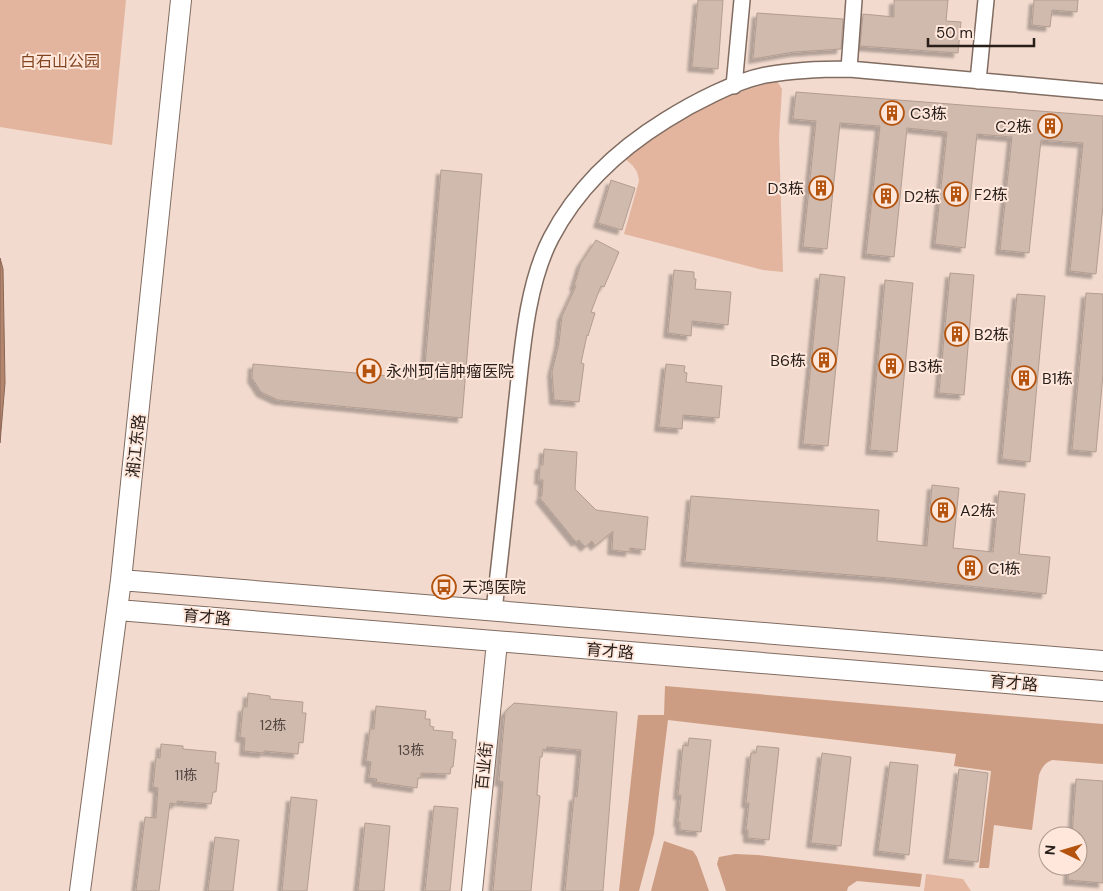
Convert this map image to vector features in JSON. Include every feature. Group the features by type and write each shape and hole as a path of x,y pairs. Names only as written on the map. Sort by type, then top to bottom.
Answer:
{"main road":[{"name":"湘江东路","path":"80,891 118,610 181,0"},
{"name":"育才路","path":"121,580 1103,661"},
{"name":"育才路","path":"118,610 1103,691"},
{"name":"百业街","path":"472,891 497,642"}],"street":[{"path":"734,86 742,0"},
{"path":"849,69 854,0"},
{"path":"978,81 986,0"},
{"path":"494,610 524,340 539,270 551,239 569,209 590,182 627,148 646,132 708,96 764,76 792,71 849,69 1103,92"}],"green space":[{"name":"白石山公园","path":"0,0 126,0 112,145 0,127"},
{"path":"777,81 782,89 779,137 783,272 763,270 624,234 639,181 635,168 625,159 661,130 695,110 729,96"},
{"path":"926,874 963,879 971,891 924,891"}],"shaded area":[{"path":"0,258 3,269 5,383 0,443"},
{"path":"665,686 1103,724 1103,764 1052,760 1046,764 1039,775 1032,830 994,825 989,868 979,868 991,771 954,766 956,754 668,720 654,834 639,891 619,891 638,715 664,715"},
{"path":"664,841 693,851 709,891 651,891"},
{"path":"735,854 922,874 920,887 857,881 848,887 847,891 726,891 717,864 719,857"}],"building":[{"path":"698,0 723,0 718,69 692,67"},
{"path":"894,0 948,0 946,21 961,22 958,53 860,46 863,14 894,17"},
{"path":"1034,0 1078,0 1077,12 1052,10 1050,27 1032,25"},
{"path":"757,13 843,19 841,49 794,52 753,59"},
{"path":"796,92 1103,116 1103,206 1096,274 1070,271 1083,143 1041,140 1029,253 1000,250 1012,137 977,134 965,248 935,244 947,132 907,128 894,257 866,254 880,126 840,123 827,249 803,247 816,121 793,119"},
{"path":"441,170 482,174 462,418 278,400 261,392 252,378 253,364 424,379"},
{"path":"611,180 635,188 622,230 598,223"},
{"path":"596,240 619,252 604,287 601,286 591,312 595,313 587,335 581,363 584,364 579,402 554,400 552,372 559,343 562,316 576,286 574,286 581,263"},
{"path":"674,270 694,272 694,279 696,279 695,289 731,292 728,325 692,321 691,336 668,333"},
{"name":"B2栋","path":"950,273 974,275 964,395 939,393"},
{"name":"B6栋","path":"820,274 845,277 828,446 803,444"},
{"name":"B3栋","path":"885,280 913,283 897,452 870,450"},
{"path":"1086,293 1103,294 1103,374 1096,452 1072,450"},
{"name":"B1栋","path":"1017,294 1045,296 1030,462 1002,459"},
{"path":"666,364 685,366 684,372 687,373 686,382 722,386 719,418 683,415 682,429 659,427"},
{"path":"544,449 577,452 575,489 596,510 648,517 645,550 630,548 630,552 612,550 613,531 595,546 592,541 585,547 579,540 576,542 540,498 543,480 539,480 540,465 543,465"},
{"path":"932,485 959,488 953,548 993,552 999,491 1025,494 1019,554 1050,557 1046,594 891,578 685,562 691,496 879,510 877,541 927,546"},
{"path":"248,693 270,696 270,699 303,702 302,713 306,713 303,743 299,742 298,754 244,751 245,738 240,737 243,707 247,707"},
{"path":"514,703 617,712 603,891 565,891 574,796 577,797 581,750 547,747 546,750 543,749 542,757 540,757 537,795 540,796 531,891 493,891 503,782 499,781 505,712"},
{"path":"376,706 426,711 425,719 430,719 430,726 434,727 433,730 453,732 452,739 456,740 453,767 451,767 450,774 421,773 421,778 418,778 417,788 376,782 377,779 369,778 371,762 366,761 370,729 374,729"},
{"path":"689,738 711,740 701,832 680,830 680,822 678,822 681,795 678,795 683,745 688,746"},
{"path":"161,744 183,746 183,749 216,752 215,763 219,763 216,792 213,792 211,804 177,801 177,804 170,803 159,891 136,891 145,817 156,818 158,788 153,787 156,757 160,758"},
{"path":"757,746 779,748 769,840 748,838 748,830 746,830 749,803 746,803 751,753 756,753"},
{"path":"822,753 851,757 841,846 811,843"},
{"path":"890,762 918,765 909,855 878,851"},
{"path":"959,769 988,773 978,862 948,859"},
{"path":"1076,779 1103,781 1103,883 1068,880 1068,876 1088,876 1088,826 1073,826"},
{"path":"291,797 317,800 307,891 282,891"},
{"path":"434,806 458,808 450,891 425,891"},
{"path":"365,823 390,826 384,891 358,891"},
{"path":"215,837 239,840 233,891 208,891"}],"place":[{"name":"C3栋","path":"892,113"},
{"name":"C2栋","path":"1050,126"},
{"name":"D3栋","path":"821,188"},
{"name":"F2栋","path":"956,194"},
{"name":"D2栋","path":"886,196"},
{"name":"B2栋","path":"957,334"},
{"name":"B6栋","path":"824,360"},
{"name":"B3栋","path":"891,366"},
{"name":"永州珂信肿瘤医院","path":"369,371"},
{"name":"B1栋","path":"1024,378"},
{"name":"A2栋","path":"943,510"},
{"name":"C1栋","path":"970,568"},
{"name":"天鸿医院","path":"444,587"}]}
